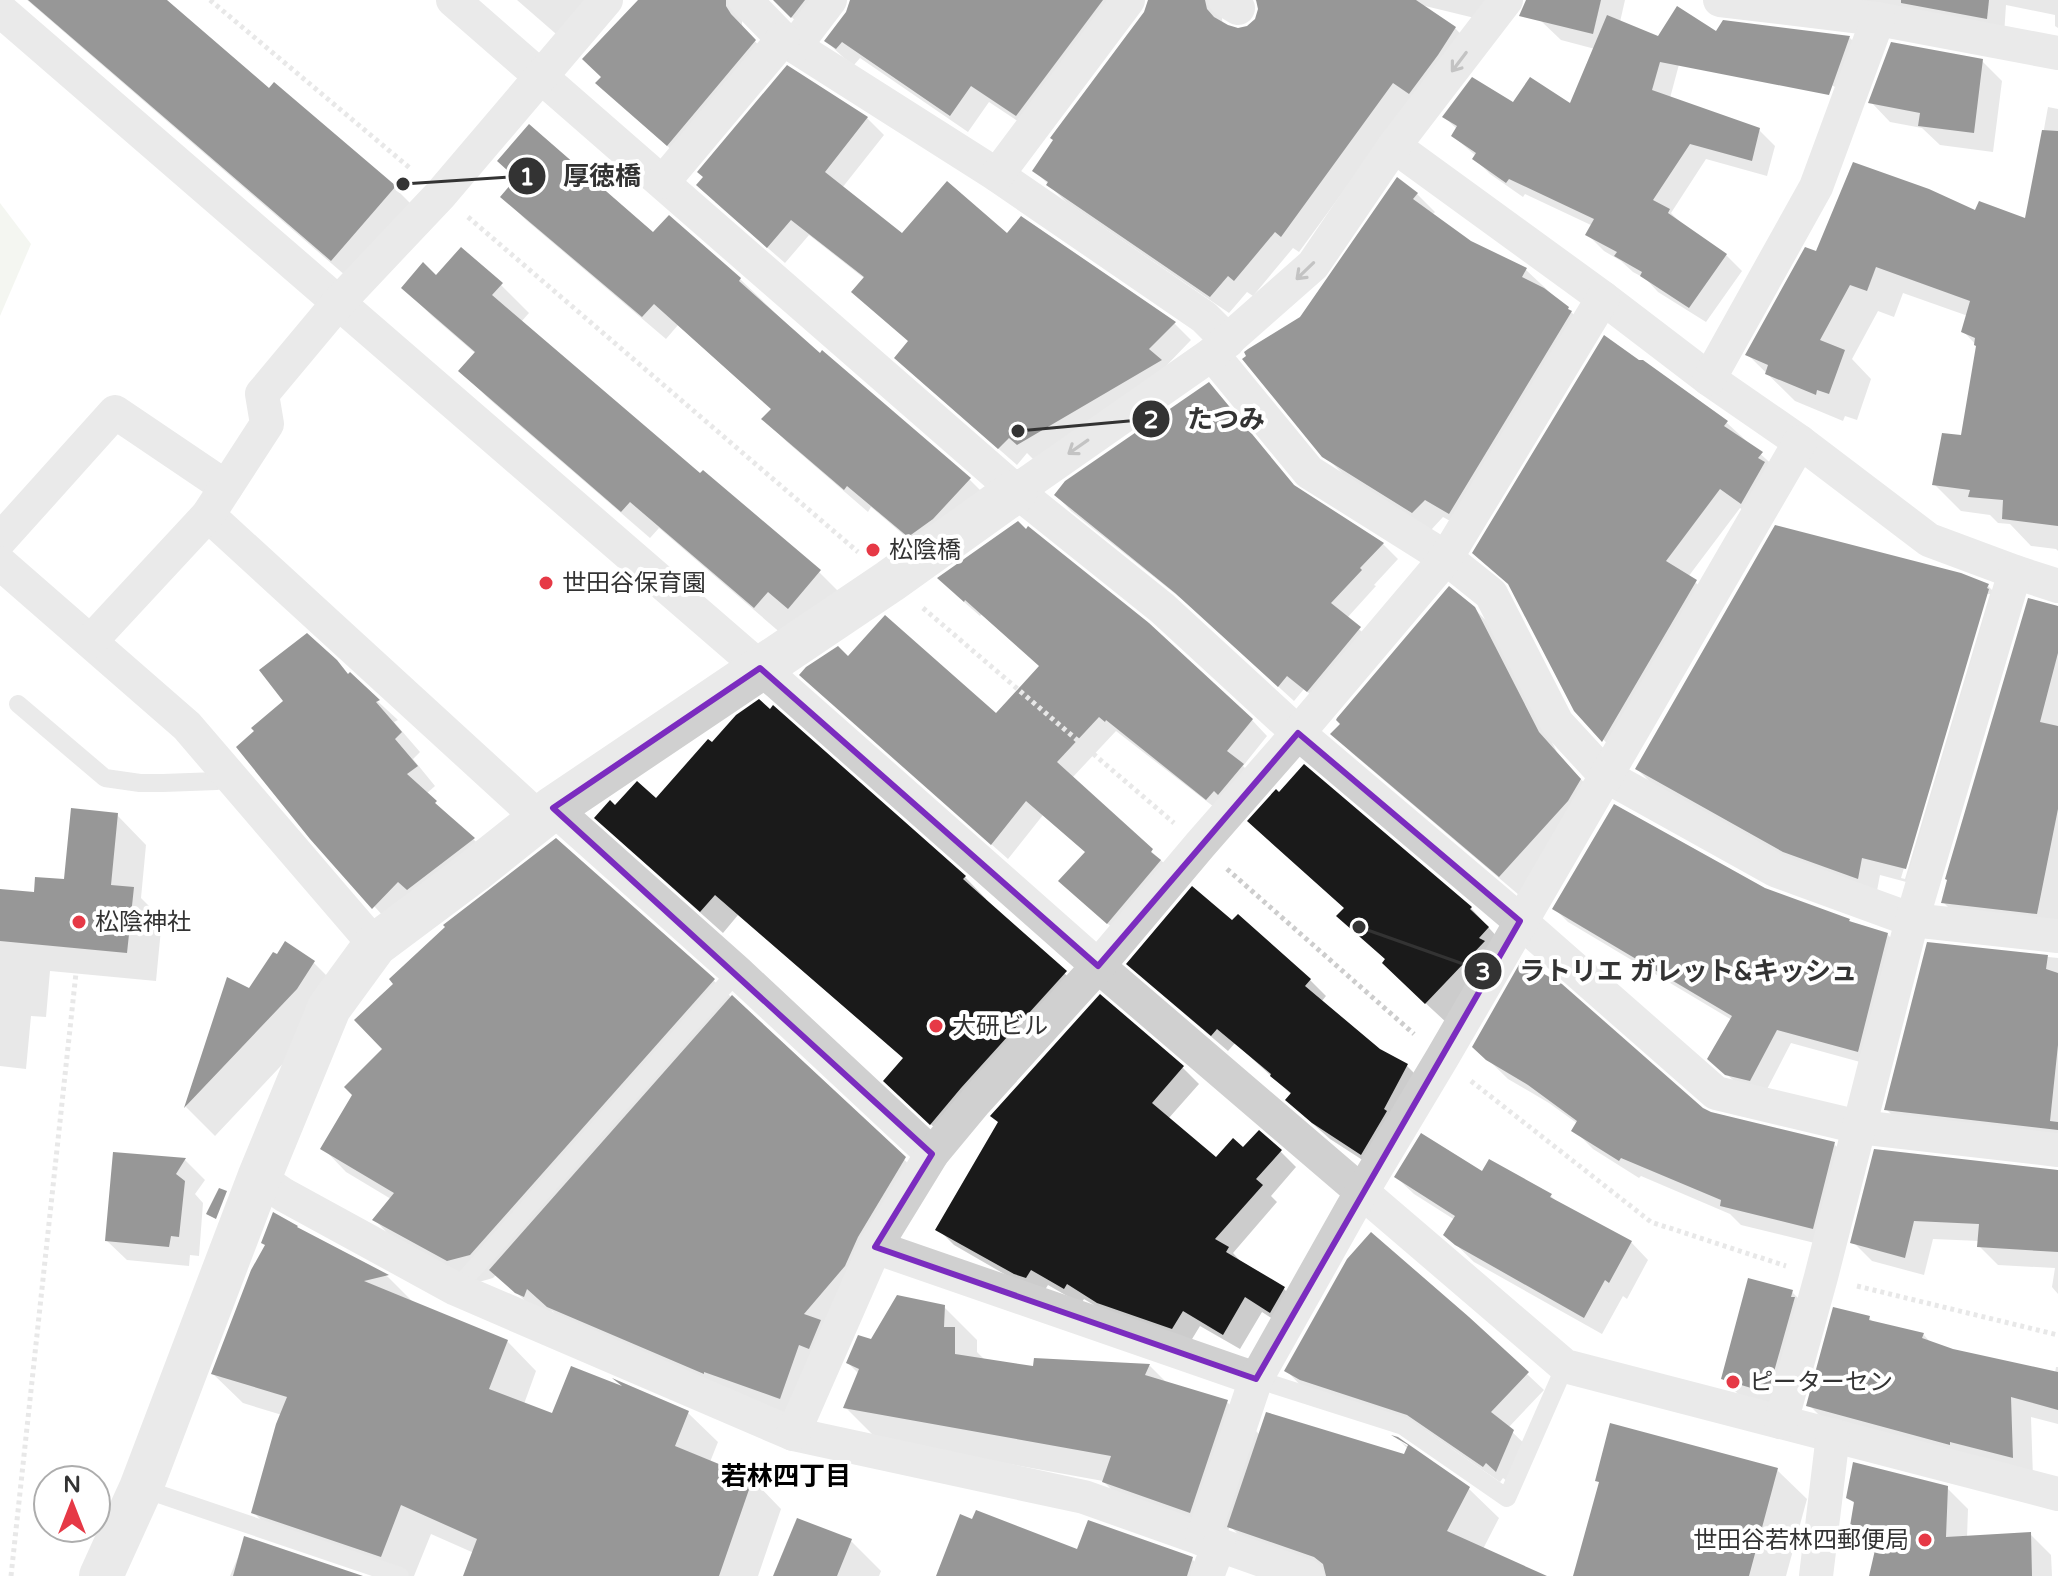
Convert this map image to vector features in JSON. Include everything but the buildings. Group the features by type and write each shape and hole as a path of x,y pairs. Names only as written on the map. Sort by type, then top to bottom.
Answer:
{"street":[{"path":"453,0 1016,491 1162,608 1298,733 1520,921 1716,1093 1859,1127 2058,1150"},
{"path":"91,641 208,515 267,424 262,394 338,303 441,194 606,0"},
{"path":"745,0 789,42 997,175 1204,317 1220,348 1309,472 1446,558 1491,594 1557,723 1606,776 1775,870 1912,920 2058,936"},
{"path":"663,182 830,0"},
{"path":"997,175 1128,0"},
{"path":"101,1576 141,1488 259,1178 329,1008 375,945 546,813 890,581 1220,348 1313,265 1394,146 1506,0"},
{"path":"1720,0 1881,10 2058,53"},
{"path":"0,10 760,668 1098,966 1565,1366 2058,1494"},
{"path":"1709,379 1816,187 1881,10"},
{"path":"1394,146 1709,379 1800,442 1929,540 2058,586"},
{"path":"793,1434 875,1247 932,1154 1098,966 1446,558 1603,298"},
{"path":"0,540 115,412 226,487"},
{"path":"1209,1553 1256,1379 1361,1193 1800,442"},
{"path":"208,515 546,813 737,972 932,1154"},
{"path":"0,563 187,726 375,945"},
{"path":"1781,1422 1912,920 2015,572"},
{"path":"259,1178 284,1195 456,1289 793,1434 1084,1497 1209,1553 1307,1576"},
{"path":"875,1247 1256,1379"},
{"path":"1816,1576 1833,1435"}],"lane":[{"path":"18,704 105,778 140,783 217,781 228,774"},
{"path":"456,1289 737,972"},
{"path":"1256,1379 1403,1426 1507,1498 1565,1366"},
{"path":"141,1488 400,1576"}],"path":[{"path":"210,0 441,194 890,581"},
{"path":"11,1576 76,973"}],"highlighted area":[{"path":"760,668 1098,966 1298,733 1520,921 1256,1379 875,1247 932,1154 553,808"}],"shaded area":[{"path":"0,203 31,244 0,316"}],"place":[{"name":"厚徳橋","path":"403,184"},
{"name":"たつみ","path":"1018,431"},
{"name":"松陰橋","path":"873,550"},
{"name":"世田谷保育園","path":"546,583"},
{"name":"松陰神社","path":"79,922"},
{"name":"ラトリエ ガレット&キッシュ","path":"1359,927"},
{"name":"大研ビル","path":"936,1026"},
{"name":"ピーターセン","path":"1733,1382"},
{"name":"世田谷若林四郵便局","path":"1925,1540"}],"district":[{"name":"若林四丁目","path":"786,1476"}]}
